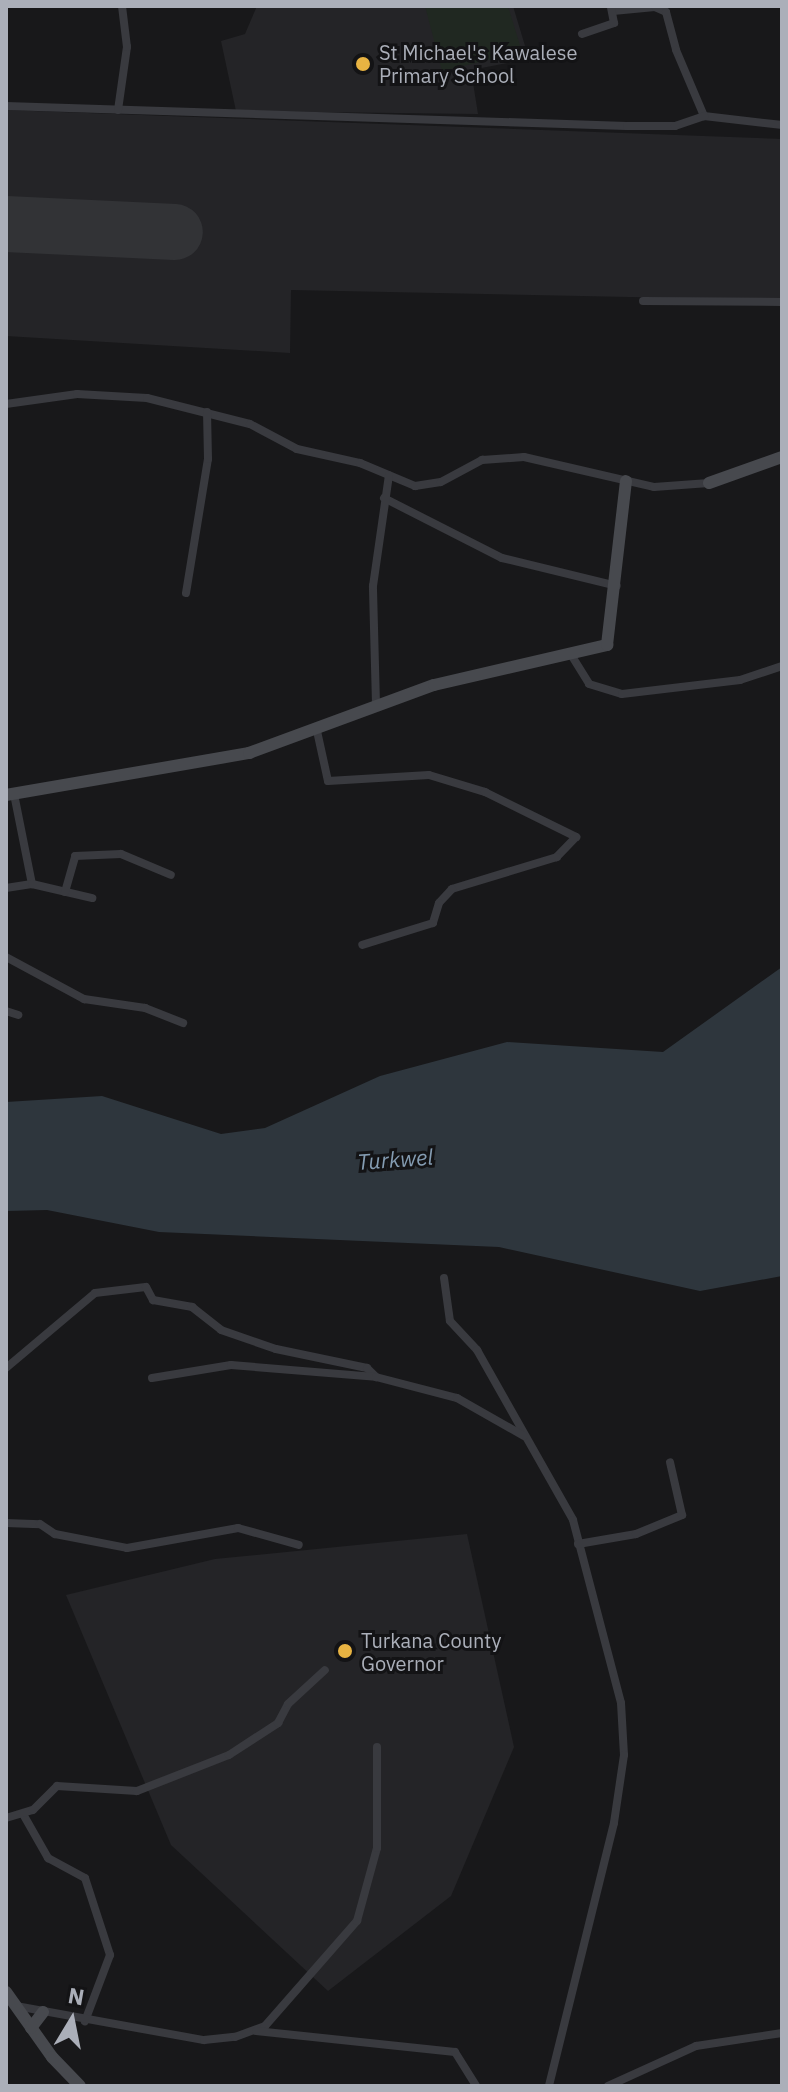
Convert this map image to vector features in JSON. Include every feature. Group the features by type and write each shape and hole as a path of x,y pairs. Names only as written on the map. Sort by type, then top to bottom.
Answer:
{"street":[{"path":"118,110 127,47 122,6"},
{"path":"582,34 612,25 612,8 655,7 666,12 676,50 704,116"},
{"path":"6,106 675,126 704,116 782,125"},
{"path":"643,301 782,302"},
{"path":"6,404 44,396 118,395 207,412 250,424 297,449 360,463 425,486 482,460 524,457 654,487 709,483 782,457"},
{"path":"186,593 208,459 207,412"},
{"path":"376,704 370,644 389,475"},
{"path":"32,884 10,795 249,753 317,731 376,704 607,645 618,586 626,481"},
{"path":"384,498 502,558 618,586"},
{"path":"570,653 589,684 622,694 740,680 782,666"},
{"path":"317,731 328,781 429,775 485,792 576,837 557,857 452,889 439,903 433,923 362,945"},
{"path":"65,892 75,856 121,854 165,877 171,875"},
{"path":"6,888 32,884 92,898"},
{"path":"6,957 84,999 145,1008 183,1023"},
{"path":"6,1011 18,1015"},
{"path":"444,1278 450,1321 477,1350 573,1520 621,1703 624,1755 602,1880 549,2086"},
{"path":"6,1368 95,1293 146,1287 153,1300 192,1307 221,1330 276,1349 367,1368 376,1377"},
{"path":"152,1378 231,1365 376,1377 457,1398 525,1436"},
{"path":"578,1544 636,1534 682,1515 670,1462"},
{"path":"6,1523 40,1524 55,1534 127,1548 238,1528 299,1545"},
{"path":"6,1818 23,1814 57,1786 137,1791 229,1755 278,1723 288,1704 325,1670"},
{"path":"256,2031 273,2019 357,1921 377,1848 377,1747"},
{"path":"23,1814 48,1858 85,1878 110,1955 85,2021"},
{"path":"6,1992 31,2028 80,2086"},
{"path":"15,2006 204,2040 256,2031 455,2052 476,2086"},
{"path":"31,2028 43,2012"},
{"path":"608,2086 696,2046 782,2033"}],"shaded area":[{"name":"St Michael's Kawalese Primary School","path":"257,6 513,6 529,59 471,70 478,114 236,111 221,41 245,34"},
{"path":"425,6 508,6 522,52 442,71"},
{"path":"6,110 782,139 782,300 291,290 290,353 6,336"},
{"path":"467,1534 514,1747 451,1896 328,1991 171,1845 66,1595 215,1559"}],"water":[{"name":"Turkwel","path":"782,967 782,1276 700,1291 499,1247 159,1232 47,1210 6,1211 6,1102 102,1096 221,1134 265,1128 380,1076 507,1042 663,1052"}],"runway":[{"path":"6,224 175,232"}],"place":[{"name":"St Michael's Kawalese Primary School","path":"363,64"},
{"name":"Turkana County Governor","path":"345,1651"}]}
